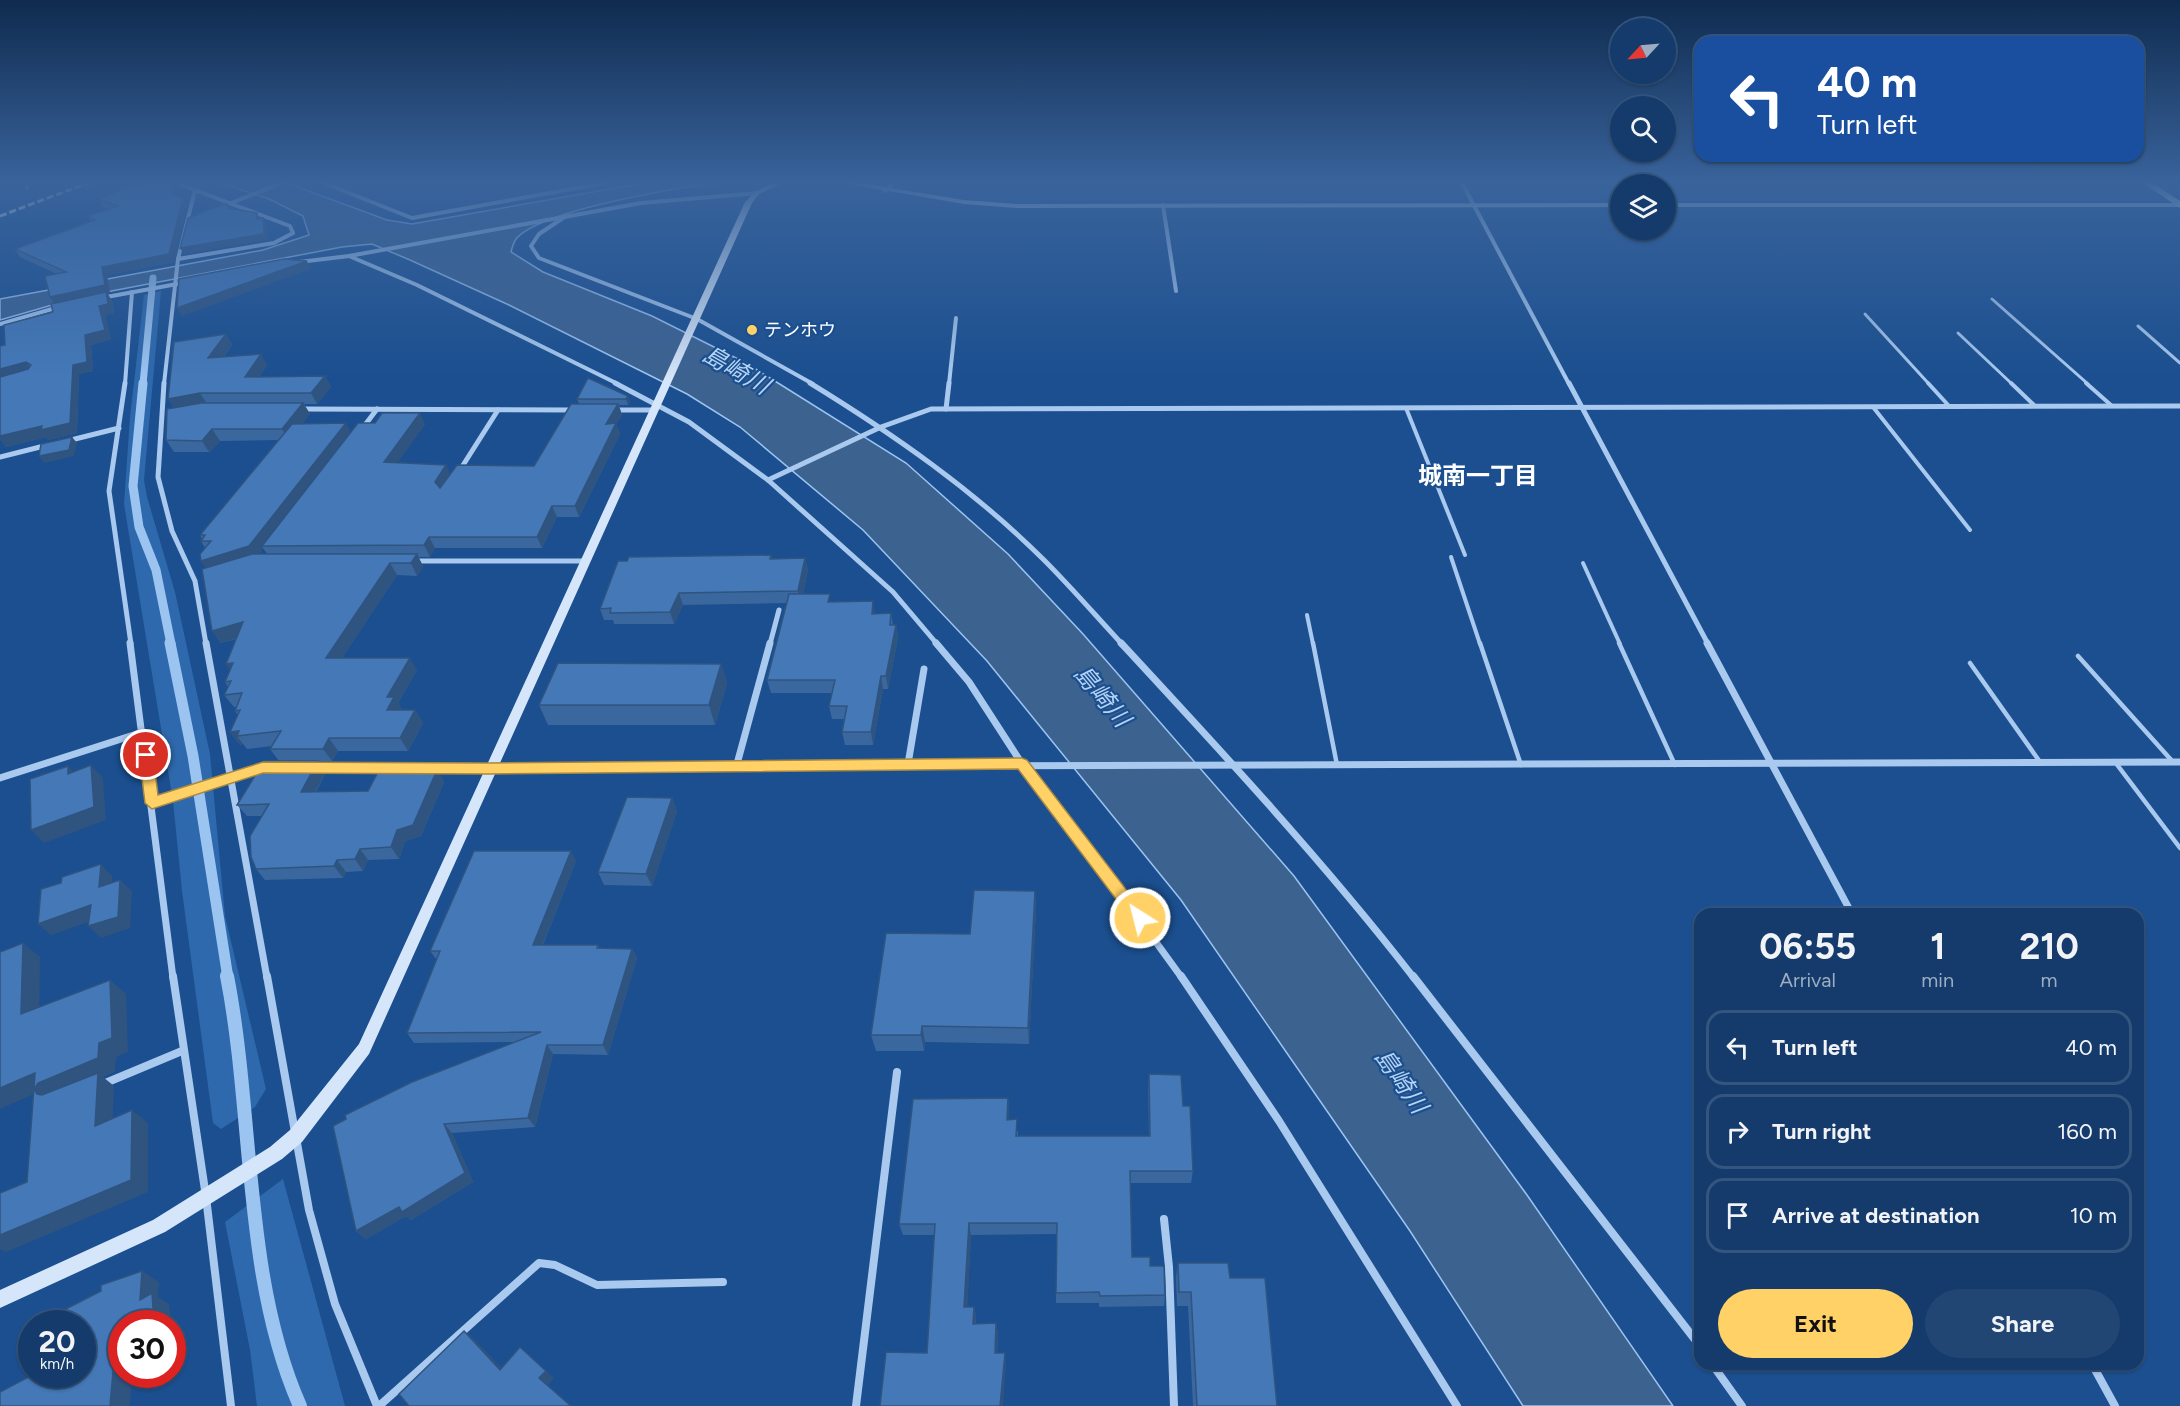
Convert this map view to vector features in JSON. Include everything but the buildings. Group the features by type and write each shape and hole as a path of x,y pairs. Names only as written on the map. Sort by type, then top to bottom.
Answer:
{"street":[{"path":"181,247 174,283 161,418 158,477 163,508 176,546 195,581 309,1210 335,1304 378,1406 539,1263 553,1263 585,1282 597,1285 723,1282"},
{"path":"178,261 255,247"},
{"path":"290,263 349,256 393,247"},
{"path":"531,247 539,258 695,323 810,382 881,427 972,496 1043,559 1234,765 1376,929 1694,1338"},
{"path":"0,1299 159,1226 276,1153 296,1136 364,1049 489,768 728,247"},
{"path":"1169,247 1176,291"},
{"path":"1497,247 1849,908"},
{"path":"349,256 417,285 689,422 768,480 893,592 969,682 1022,764 1060,810 1153,936 1273,1111 1457,1406"},
{"path":"100,299 183,283"},
{"path":"132,292 129,357 109,491 143,732 182,1051 206,1197 231,1406"},
{"path":"0,324 69,305"},
{"path":"946,409 956,318"},
{"path":"606,410 655,406"},
{"path":"768,480 881,427 931,409 2180,406"},
{"path":"286,409 582,410"},
{"path":"356,436 377,409"},
{"path":"457,475 498,410"},
{"path":"161,418 173,416"},
{"path":"0,457 119,428"},
{"path":"410,561 584,561"},
{"path":"195,581 206,578"},
{"path":"737,764 779,610"},
{"path":"908,764 924,669"},
{"path":"0,778 143,732"},
{"path":"310,768 737,764 1772,765 2176,762"},
{"path":"152,803 263,767 275,768"},
{"path":"89,1089 182,1051"},
{"path":"856,1406 897,1072"},
{"path":"1164,1219 1169,1267 1174,1406"},
{"path":"1716,1370 1742,1406"},
{"path":"2095,1370 2115,1406"}],"lane":[{"path":"1992,300 2112,406"},
{"path":"1865,314 1949,406"},
{"path":"2138,326 2180,363"},
{"path":"1958,333 2035,406"},
{"path":"1873,407 1971,530"},
{"path":"1406,408 1465,555"},
{"path":"1451,557 1521,765"},
{"path":"1583,563 1675,765"},
{"path":"1307,615 1337,765"},
{"path":"2078,656 2176,762"},
{"path":"1970,663 2040,762"},
{"path":"2115,762 2180,848"}],"shaded area":[{"path":"161,291 144,480 175,592 210,754 225,916 266,1089 255,1107 221,1129 213,1123 182,891 173,801 124,504 130,417 144,295"},
{"path":"283,1179 345,1406 257,1406 250,1350 225,1222"}],"water":[{"path":"273,247 346,247 80,297 0,320 0,299"},
{"name":"島崎川","path":"378,247 513,247 511,252 543,272 652,316 746,363 906,463 1008,554 1083,634 1294,876 1527,1195 1673,1406 1523,1406 1410,1231 1181,900 987,661 863,530 740,427 687,394 509,305"}],"waterway":[{"path":"143,384 153,278"},
{"path":"143,383 133,486 139,527 156,570 171,644"},
{"path":"170,643 193,756 228,978"},
{"path":"227,976 236,1029 252,1195 268,1304 282,1356 300,1406"}],"place":[{"name":"テンホウ","path":"752,330"}],"district":[{"name":"城南一丁目","path":"1478,476"}],"route":[{"path":"146,755 152,803 263,767 489,768 737,764 1022,764 1060,810 1140,918"}]}
